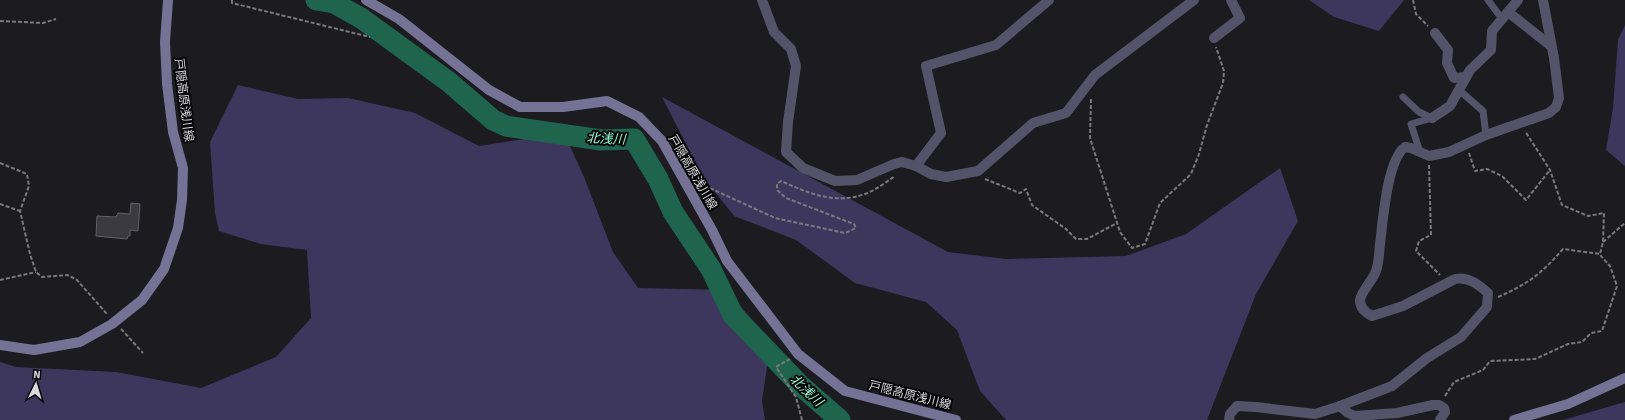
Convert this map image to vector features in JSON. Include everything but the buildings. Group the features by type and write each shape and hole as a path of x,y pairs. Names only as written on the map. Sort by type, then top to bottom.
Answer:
{"main road":[{"name":"戸隠高原浅川線","path":"0,345 34,350 80,342 114,322 142,300 164,269 178,228 182,200 183,168 173,132 167,84 165,42 168,0"},
{"name":"戸隠高原浅川線","path":"366,0 399,19 489,90 520,107 563,106 607,101 639,117 662,140 727,261 798,354 846,392 956,420"},
{"path":"1514,420 1568,404 1625,378"}],"street":[{"path":"762,0 774,32 791,49 796,66 788,122 786,152 803,168 835,182 857,180 902,162 916,166 931,174 946,177 978,171 1033,123 1066,113 1095,75 1194,0"},
{"path":"916,166 941,133 926,66 996,45 1049,0"},
{"path":"1214,38 1240,18 1231,0"},
{"path":"1432,118 1450,106 1470,70 1491,50 1492,31 1518,0"},
{"path":"1230,420 1230,414 1237,406 1315,414 1392,386 1427,358 1461,338 1487,307 1488,293 1478,284 1468,279 1461,278 1403,306 1372,316 1366,313 1361,306 1360,299 1376,271 1388,189 1399,151 1405,147 1424,154 1449,152 1486,135 1549,114 1556,107 1559,98 1554,58 1543,0"},
{"path":"1505,16 1551,46"},
{"path":"1435,33 1448,50 1447,64 1454,78 1466,77"},
{"path":"1340,406 1348,413 1355,416 1397,413 1433,404 1444,408 1445,412 1440,420"}],"lane":[{"path":"1488,0 1505,16"},
{"path":"1459,90 1483,111 1486,135"},
{"path":"1403,97 1419,112 1432,118"},
{"path":"1424,154 1411,124 1432,118"}],"path":[{"path":"232,0 232,3 370,37"},
{"path":"1413,0 1416,14 1435,33"},
{"path":"0,22 43,23 56,19"},
{"path":"1091,98 1090,138 1120,232 1132,248 1145,244 1160,203 1191,174 1223,83 1224,71 1214,38"},
{"path":"1520,124 1550,170 1562,205 1588,216 1604,213 1603,242 1600,254"},
{"path":"1466,144 1475,171 1487,169 1502,176 1526,200 1550,170"},
{"path":"1424,154 1431,234 1419,241 1416,251 1448,283"},
{"path":"0,163 27,174 29,186 20,211 30,254 36,272 42,276 68,275 77,280 143,354"},
{"path":"980,169 986,180 1020,193 1026,189 1032,205 1066,229 1076,239 1086,239 1117,222"},
{"path":"688,187 704,185 775,218 845,233 856,228 854,224 786,198 777,190 777,184 781,181 812,194 840,199 865,194 899,174"},
{"path":"0,204 20,211"},
{"path":"1603,242 1625,223"},
{"path":"1438,405 1454,382 1483,370 1490,362 1536,359 1568,344 1582,342 1591,333 1602,331 1617,286 1610,266 1600,254 1563,249 1547,267 1520,287 1487,302"},
{"path":"0,280 36,272"},
{"path":"798,354 776,367 796,397 802,420"}],"shaded area":[{"path":"1309,0 1404,0 1379,31 1334,17"},
{"path":"1625,25 1625,166 1606,150 1613,108 1618,40"},
{"path":"238,85 298,99 348,98 415,113 479,146 564,133 584,177 613,252 638,288 729,290 770,346 762,401 765,420 0,420 0,362 16,367 116,372 201,388 276,357 311,318 307,250 261,244 219,231 215,213 210,142"},
{"path":"662,97 948,252 1006,259 1126,256 1186,234 1280,168 1298,221 1256,294 1207,420 1006,420 980,391 957,330 926,302 855,283 796,240 734,216 703,177"},
{"path":"1625,402 1625,420 1563,420"}],"waterway":[{"name":"北浅川","path":"316,0 334,3 361,18 449,82 493,120 506,126 601,140 634,139 658,179 673,212 711,269 733,315 801,386 840,420"}]}
